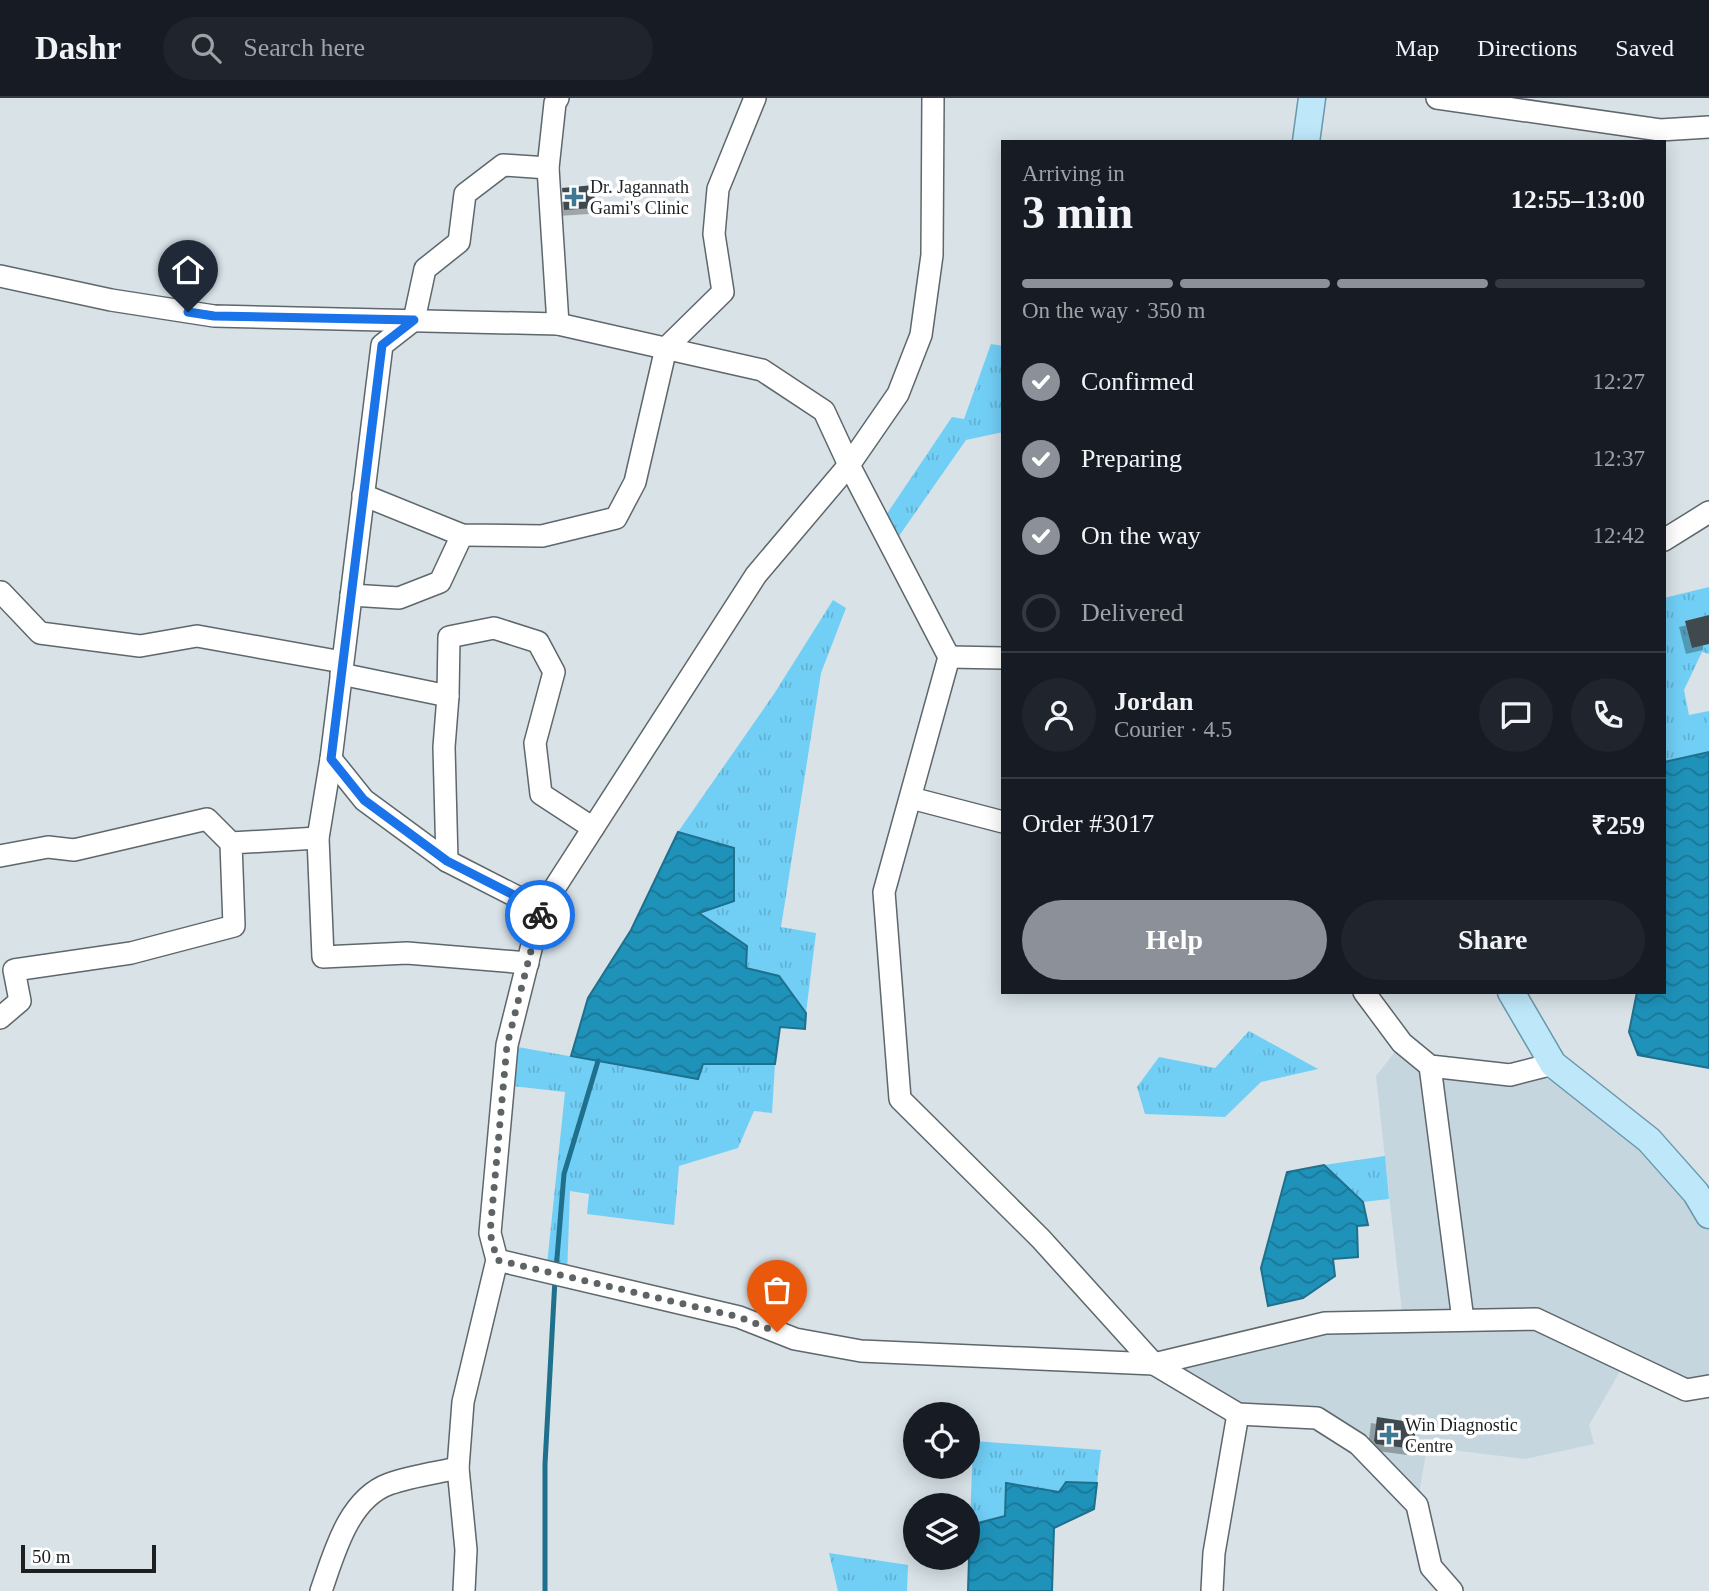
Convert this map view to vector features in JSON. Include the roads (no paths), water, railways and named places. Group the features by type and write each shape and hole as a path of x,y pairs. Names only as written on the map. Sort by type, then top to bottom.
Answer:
{"main road":[{"path":"1307,140 1312,98"},
{"path":"1512,994 1553,1064 1648,1140 1696,1193 1709,1215"}],"street":[{"path":"558,98 555,103 548,168 558,324"},
{"path":"363,495 462,535 542,536 616,518 635,481 666,348 723,292 714,234 718,189 755,98"},
{"path":"464,1591 466,1550 458,1468 463,1402 497,1260 490,1233 507,1045 541,909 755,575 849,465 898,394 921,335 932,255 933,98"},
{"path":"1437,98 1660,130 1709,127"},
{"path":"528,963 407,953 323,957 318,838 331,759 382,345 414,320 425,269 459,242 465,194 503,165 548,168"},
{"path":"0,276 111,300 214,316 558,324 761,370 824,411 849,465 949,657 884,892 900,1099 1041,1239 1154,1364 1238,1414 1317,1418 1358,1444 1417,1504 1431,1567 1452,1591"},
{"path":"1666,539 1709,512"},
{"path":"351,595 399,598 440,582 462,535"},
{"path":"1,592 40,633 140,646 197,636 342,668 448,696"},
{"path":"447,861 444,747 449,636 495,628 538,642 554,672 535,743 541,794 593,828"},
{"path":"949,657 1001,658"},
{"path":"331,759 364,800 447,861 541,909"},
{"path":"911,798 1001,821"},
{"path":"0,856 48,847 74,850 207,819 231,843 234,926 131,953 14,970 20,1001 0,1018"},
{"path":"231,843 318,838"},
{"path":"1365,994 1402,1043 1430,1066 1510,1075 1553,1064"},
{"path":"1430,1066 1463,1320"},
{"path":"497,1260 739,1317 795,1339 861,1352 1154,1364 1325,1323 1536,1319 1686,1390 1709,1386"},
{"path":"1212,1591 1214,1553 1238,1414"},
{"path":"321,1591 341,1538 358,1508 387,1485 458,1468"}],"water":[{"path":"1709,752 1709,1068 1638,1055 1629,1032 1637,994 1666,994 1666,762"},
{"path":"678,832 734,848 734,901 699,913 747,946 746,968 779,976 806,1013 805,1029 780,1027 775,1064 703,1064 698,1079 571,1056 588,998 631,930"},
{"path":"1324,1165 1363,1202 1368,1225 1357,1226 1358,1257 1333,1259 1335,1276 1303,1298 1268,1306 1261,1268 1287,1172"},
{"path":"1066,1482 1097,1483 1094,1509 1054,1528 1052,1591 968,1591 969,1570 980,1570 980,1522 1005,1516 1006,1483 1059,1492"}],"waterway":[{"path":"556,1270 564,1174 598,1061"},
{"path":"545,1591 545,1464 555,1279"}],"place":[{"name":"Dr. Jagannath Gami's Clinic","path":"574,197"},
{"name":"Win Diagnostic Centre","path":"1389,1435"}]}
